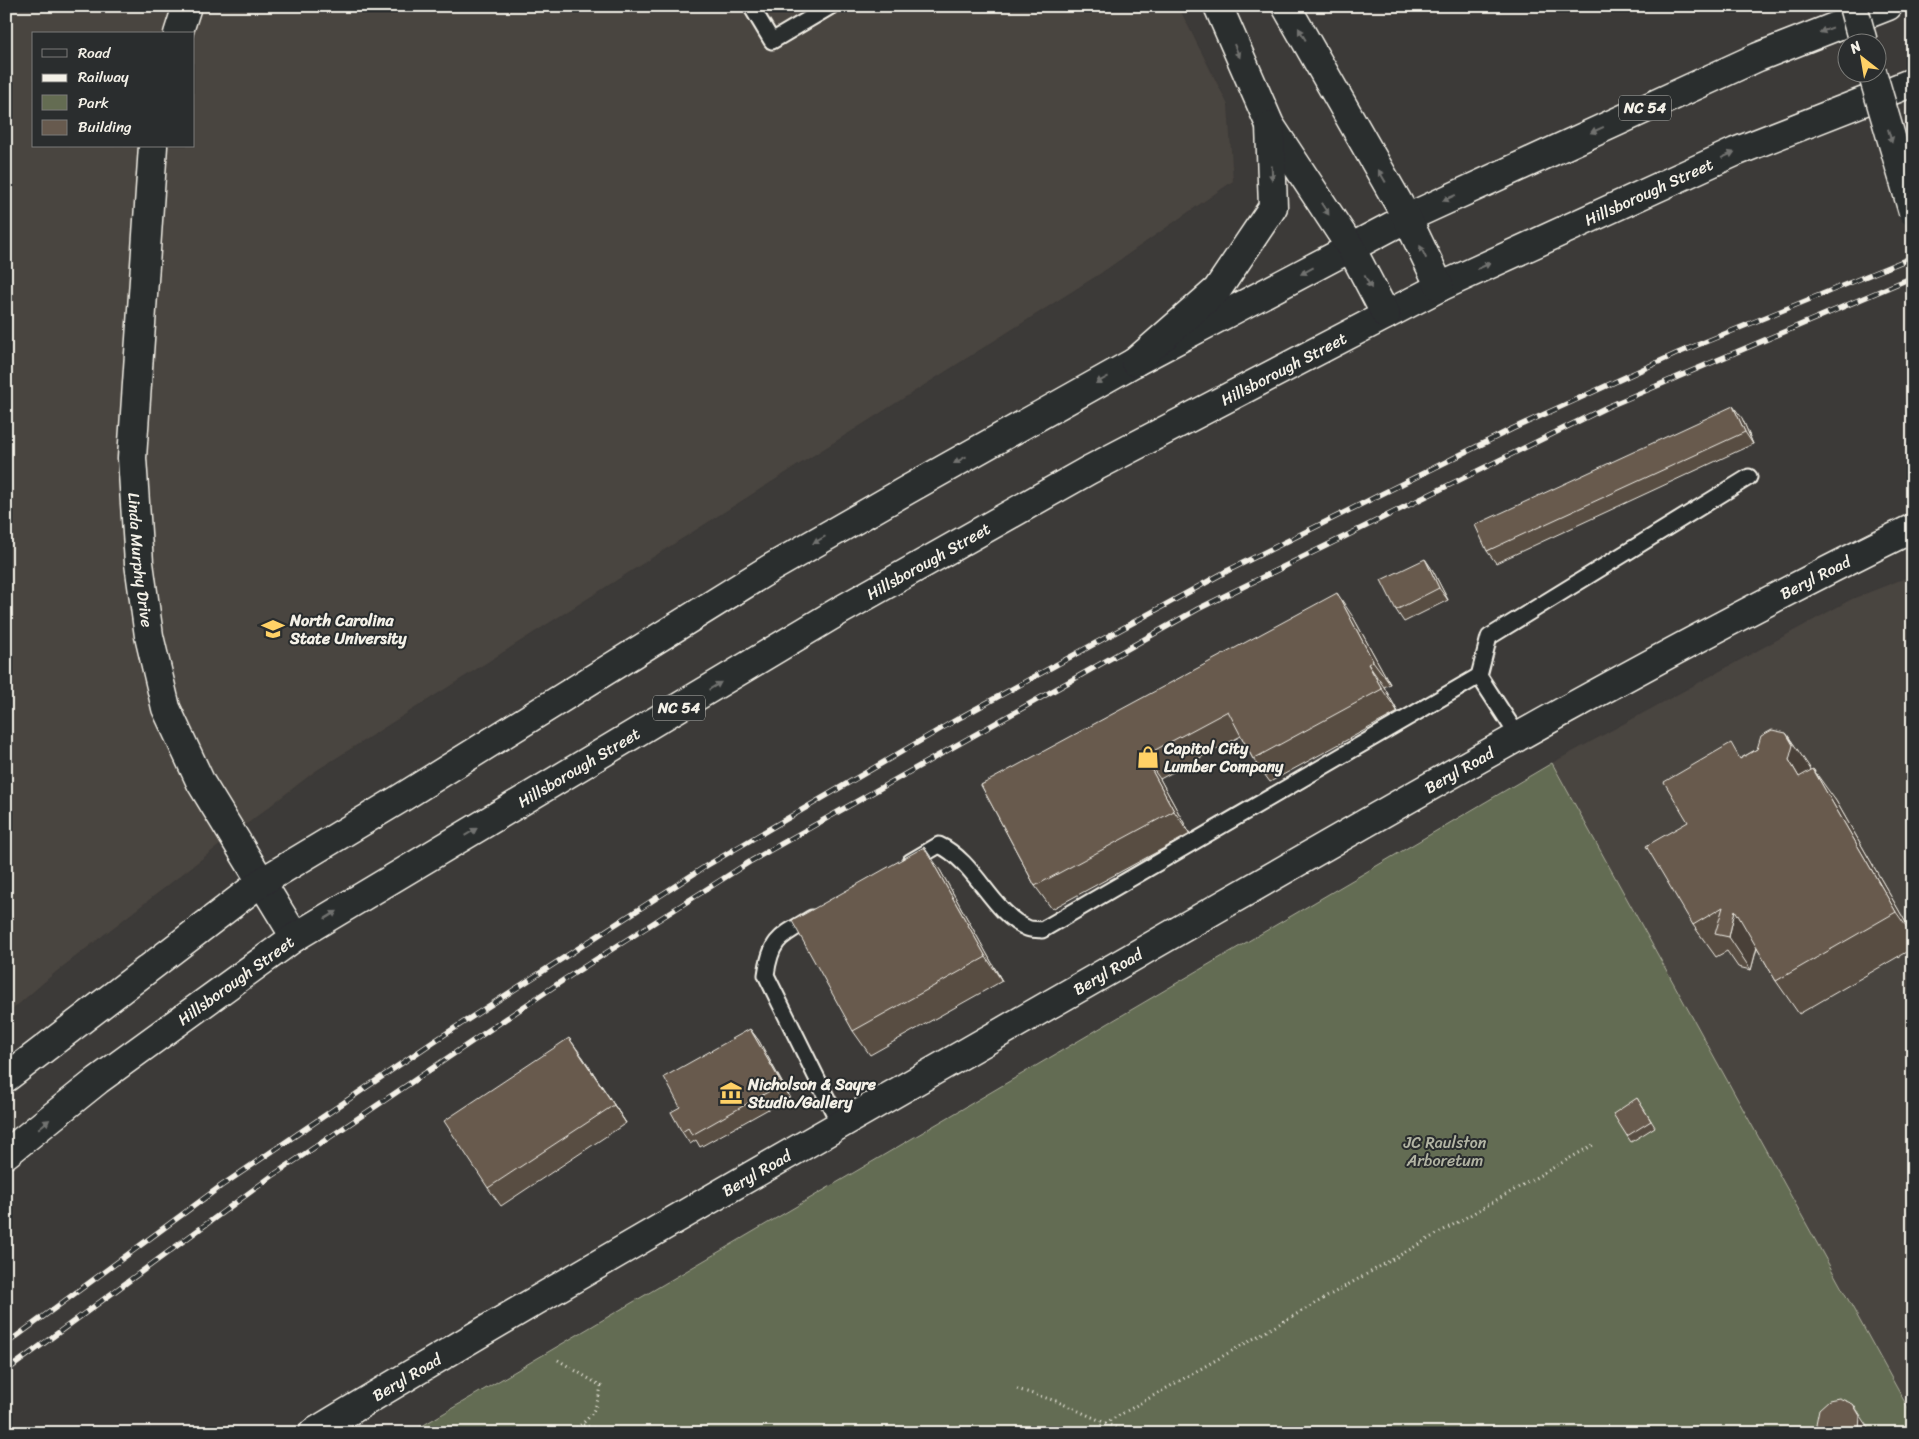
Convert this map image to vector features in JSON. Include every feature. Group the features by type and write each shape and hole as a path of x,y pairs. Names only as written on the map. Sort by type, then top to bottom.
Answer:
{"main road":[{"path":"179,32 187,6"},
{"path":"1218,6 1270,125 1351,248 1386,314"},
{"path":"1286,6 1407,218 1440,287"},
{"path":"1852,6 1860,32"},
{"name":"NC 54","path":"6,1078 260,883 398,800 771,568 1135,362 1407,218 1758,57 1888,6"},
{"path":"1875,82 1913,212"},
{"name":"Hillsborough Street","path":"6,1154 98,1080 294,937 841,610 1089,470 1440,287 1735,152 1913,82"},
{"path":"1135,362 1217,290 1273,207 1270,125"},
{"name":"Linda Murphy Drive","path":"153,148 132,458 139,563 149,636 166,708 201,784 294,937"},
{"name":"Beryl Road","path":"313,1433 840,1125 1518,736 1708,631 1913,528"}],"lane":[{"path":"751,6 772,40 831,6"},
{"path":"897,869 939,845 952,851 1009,916 1027,929 1042,930 1479,676 1489,637 1749,478"},
{"path":"1479,676 1518,736"},
{"path":"823,912 781,936 769,954 766,975 840,1125"}],"path":[{"path":"1088,1433 1593,1145"},
{"path":"558,1360 601,1386 598,1404 583,1424 568,1433"},
{"path":"1017,1389 1056,1401 1128,1433"},
{"path":"583,1424 610,1433"}],"shaded area":[{"name":"North Carolina State University","path":"6,6 1178,6 1228,105 1233,181 1101,273 314,772 57,971 6,1015"},
{"name":"JC Raulston Arboretum","path":"1913,575 1913,1433 410,1433 1552,763 1852,599"}],"green space":[{"name":"JC Raulston Arboretum","path":"1552,763 1913,1417 1913,1433 410,1433"}],"building":[{"path":"1733,406 1745,432 1487,551 1475,525"},
{"path":"1425,559 1439,588 1396,610 1381,580"},
{"name":"Capitol City Lumber Company","path":"1337,593 1373,661 1368,664 1382,689 1253,759 1228,711 1144,756 1174,811 1035,886 981,785"},
{"path":"1772,730 1786,733 1793,745 1789,760 1799,777 1813,769 1896,912 1776,981 1735,910 1729,937 1715,934 1723,907 1693,925 1646,846 1688,822 1664,782 1731,743 1740,759 1757,749 1761,736"},
{"path":"924,847 986,957 853,1031 792,921"},
{"name":"Nicholson & Sayre Studio/Gallery","path":"750,1029 782,1084 692,1135 688,1128 682,1132 671,1112 680,1107 664,1077"},
{"path":"569,1038 614,1105 488,1188 444,1121"},
{"path":"1637,1098 1651,1121 1627,1136 1613,1114"},
{"path":"1839,1398 1853,1404 1860,1416 1859,1430 1857,1433 1821,1433 1816,1424 1819,1409 1829,1400"},
{"path":"585,1426 589,1433 574,1433"}],"railway":[{"path":"6,1344 221,1186 433,1042 706,866 961,717 1227,571 1512,429 1678,353 1913,257"},
{"path":"6,1371 272,1176 565,979 751,861 1198,609 1607,407 1913,277"}],"place":[{"name":"North Carolina State University","path":"273,629"},
{"name":"Capitol City Lumber Company","path":"1148,757"},
{"name":"Nicholson & Sayre Studio/Gallery","path":"731,1093"}]}
